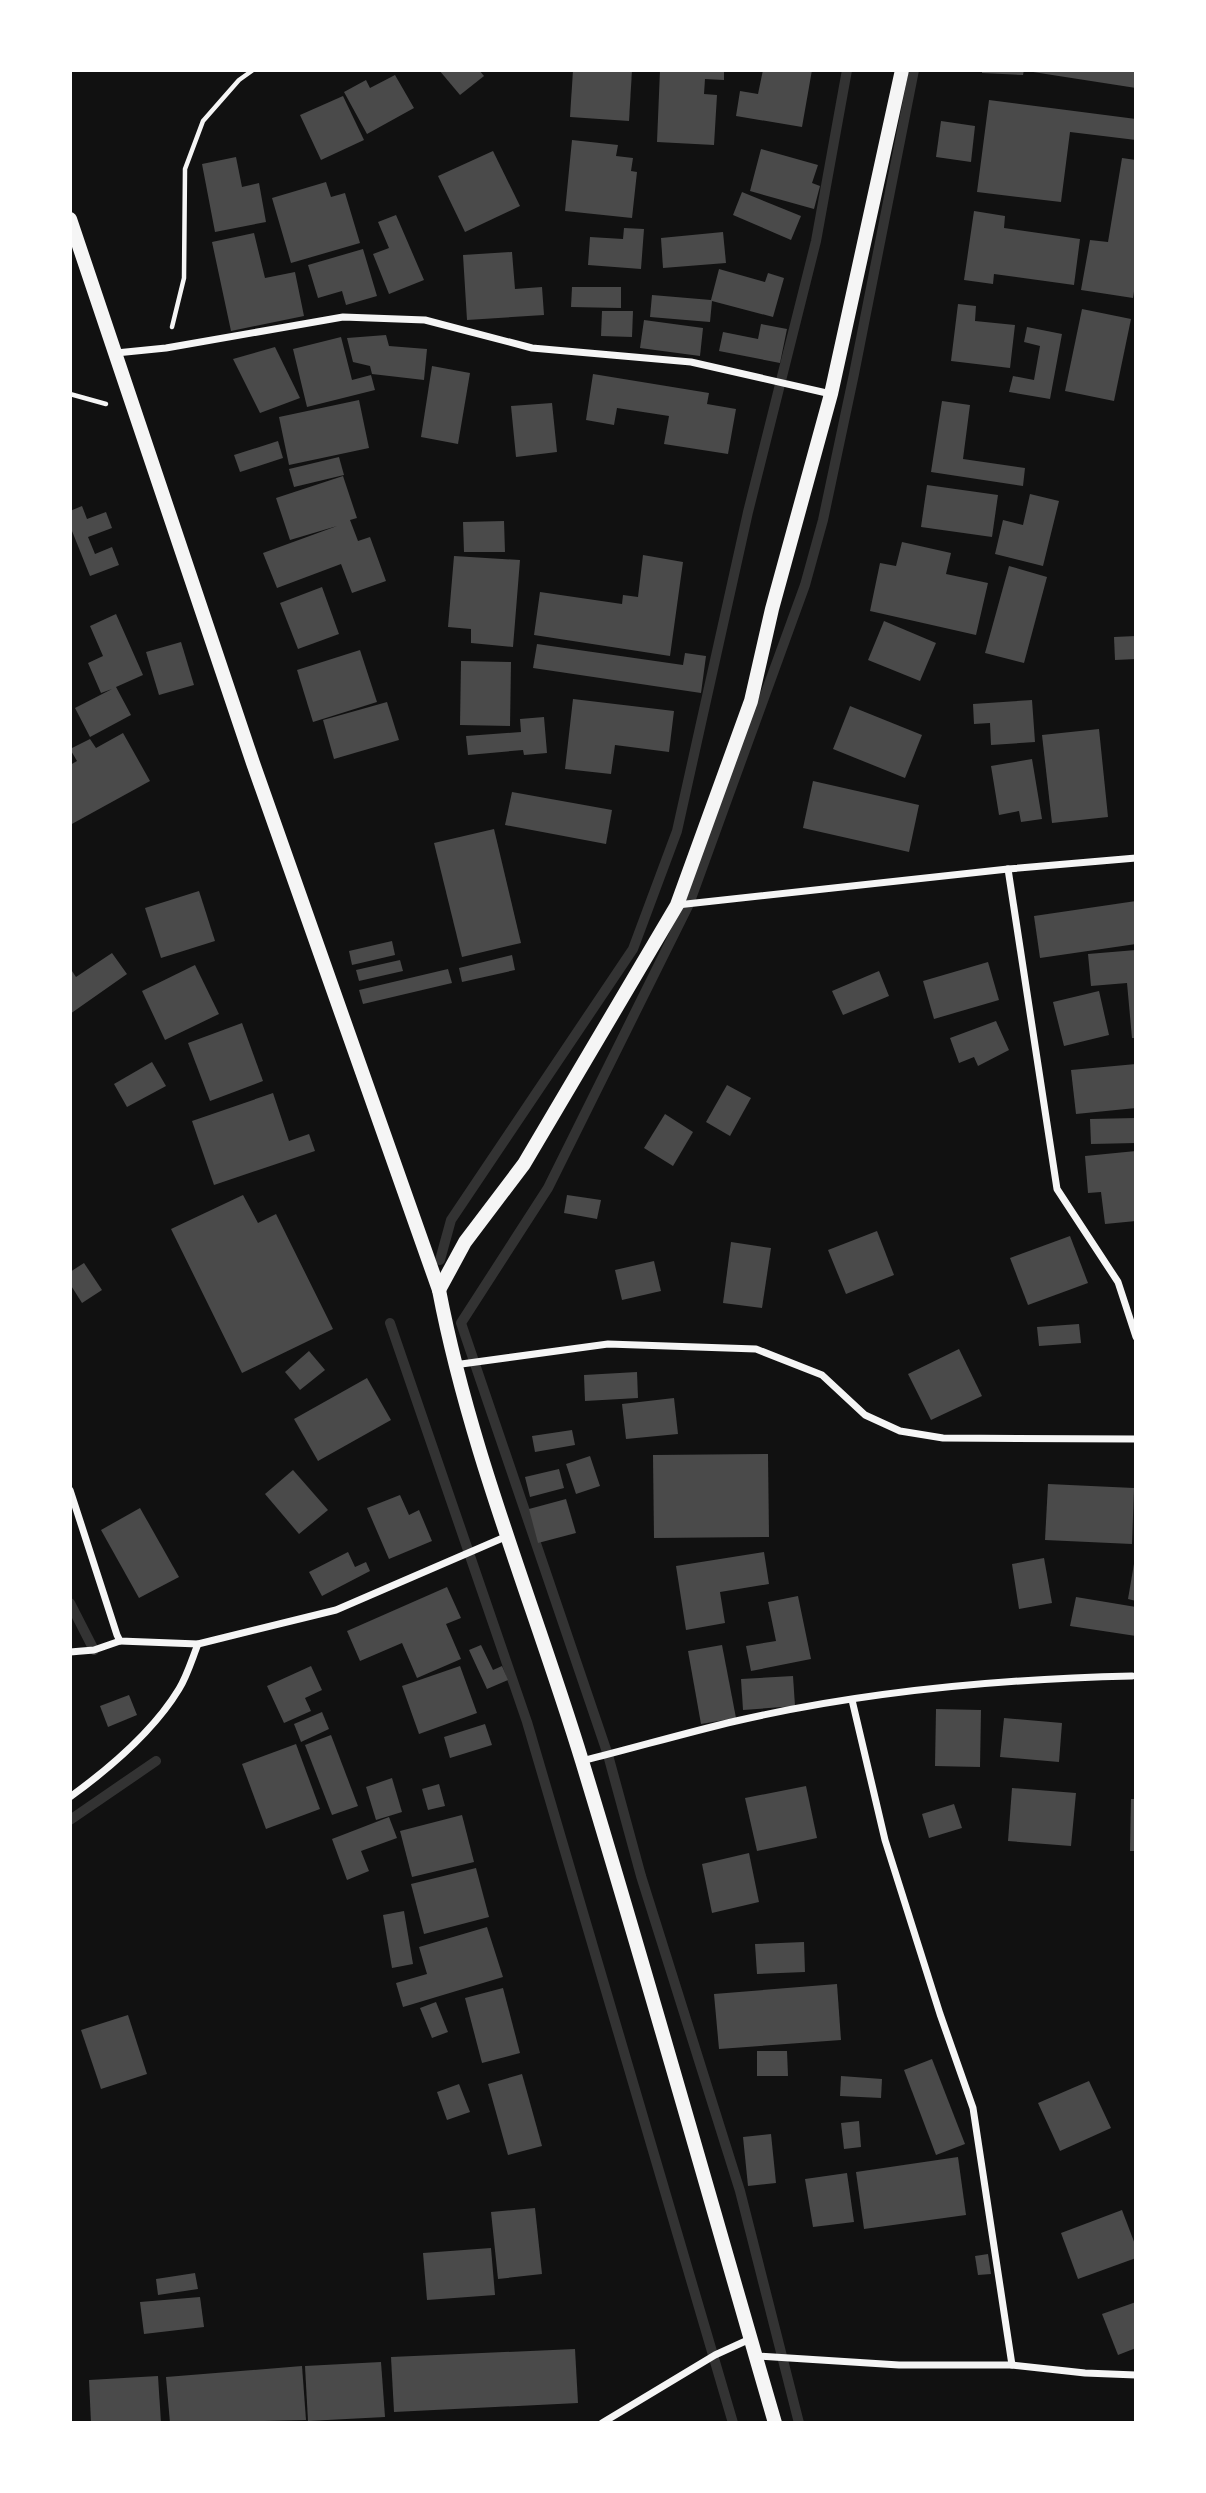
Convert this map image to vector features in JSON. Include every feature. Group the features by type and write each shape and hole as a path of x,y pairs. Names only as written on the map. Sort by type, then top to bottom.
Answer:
{"main road":[{"path":"439,1290 466,1242 524,1164 677,905 751,701 772,609 831,394 902,70"},
{"path":"70,219 257,776 439,1290 453,1365 505,1538 532,1607 582,1761 775,2423"}],"street":[{"path":"115,354 166,348 343,317 425,320 531,348 691,362 831,394"},
{"path":"677,905 1136,858"},
{"path":"1008,869 1057,1189 1118,1282 1136,1337"},
{"path":"453,1365 608,1344 757,1349 822,1375 865,1415 900,1431 943,1438 1136,1439"},
{"path":"70,1490 120,1642"},
{"path":"70,1652 94,1650 120,1642 198,1644 336,1610 505,1538"},
{"path":"70,1797 127,1751 152,1723 178,1690 198,1644"},
{"path":"582,1761 738,1721 852,1700 1028,1678 1132,1676"},
{"path":"852,1700 885,1840 973,2108 1012,2365"},
{"path":"601,2423 715,2355 750,2339"},
{"path":"756,2356 899,2365 1012,2365 1136,2375"}],"path":[{"path":"166,348 184,278 185,169 203,121 239,80 253,70"},
{"path":"70,394 133,412"}],"building":[{"path":"439,70 479,70 484,76 460,95"},
{"path":"573,70 632,70 629,121 570,117"},
{"path":"660,70 724,70 724,80 705,79 704,94 717,95 714,145 657,142"},
{"path":"763,70 812,70 802,127 736,116 740,91 758,94"},
{"path":"982,70 1024,70 1023,75 982,73"},
{"path":"1136,70 1136,88 1033,72"},
{"path":"395,75 414,108 367,134 344,92 366,80 370,88"},
{"path":"343,96 364,140 321,160 300,115"},
{"path":"989,100 1136,119 1136,140 1070,132 1061,202 977,192"},
{"path":"941,121 975,126 971,162 936,157"},
{"path":"572,140 618,145 616,156 633,158 631,171 637,172 632,218 565,211"},
{"path":"761,149 818,165 812,183 820,186 814,209 750,191"},
{"path":"493,151 520,206 465,232 438,176"},
{"path":"236,157 242,187 259,183 266,222 215,232 202,164"},
{"path":"1122,158 1136,160 1136,278 1133,298 1081,290 1090,240 1108,242"},
{"path":"326,182 331,197 345,193 360,243 291,263 272,198"},
{"path":"742,192 801,216 791,240 733,215"},
{"path":"974,211 1005,216 1004,228 1080,239 1074,285 994,274 993,284 964,280"},
{"path":"396,215 424,280 389,294 373,254 389,248 378,222"},
{"path":"624,228 644,229 641,269 588,265 590,237 623,239"},
{"path":"723,232 726,263 663,268 661,238"},
{"path":"254,233 265,278 295,272 304,316 231,331 212,242"},
{"path":"363,249 377,296 346,305 342,291 318,298 308,265"},
{"path":"512,252 515,289 542,287 544,315 467,320 463,255"},
{"path":"719,269 765,282 768,273 784,278 773,317 712,301 710,322 650,317 652,295 711,300"},
{"path":"572,287 621,287 621,308 571,307"},
{"path":"958,304 976,306 975,321 1015,325 1010,368 951,361"},
{"path":"1082,309 1131,319 1114,401 1065,391"},
{"path":"602,311 633,311 632,337 601,336"},
{"path":"644,320 703,328 700,356 640,348"},
{"path":"761,324 787,329 780,363 719,351 723,332 758,339"},
{"path":"1027,327 1062,334 1050,399 1009,392 1013,376 1034,380 1040,346 1024,342"},
{"path":"386,335 389,346 427,349 424,380 372,374 370,366 353,362 347,338"},
{"path":"341,337 352,380 371,375 375,390 307,407 293,349"},
{"path":"275,347 300,398 260,413 233,359"},
{"path":"432,366 470,373 458,444 421,437"},
{"path":"593,374 709,393 707,404 736,409 728,454 664,444 669,416 617,408 614,425 586,420"},
{"path":"359,400 369,448 289,465 279,417"},
{"path":"942,401 970,405 963,459 1025,468 1023,486 931,472"},
{"path":"552,403 557,452 516,457 511,406"},
{"path":"278,441 283,458 240,472 234,455"},
{"path":"339,457 344,475 294,487 289,469"},
{"path":"343,476 357,518 350,520 358,541 370,537 386,581 352,593 341,564 277,588 263,553 337,526 290,540 276,498"},
{"path":"927,485 998,495 992,537 921,527"},
{"path":"1030,494 1059,501 1043,566 995,554 1003,520 1023,525"},
{"path":"82,506 87,519 106,512 112,528 88,537 95,554 112,547 119,565 90,576 70,526 70,511"},
{"path":"504,521 505,552 464,552 463,522"},
{"path":"902,542 951,553 946,574 988,583 976,635 870,611 880,563 896,566"},
{"path":"643,555 683,562 670,656 534,635 540,592 622,604 623,595 638,597"},
{"path":"454,556 520,560 513,647 471,643 471,629 448,627"},
{"path":"1009,566 1047,577 1024,663 985,653"},
{"path":"322,587 339,634 298,649 280,603"},
{"path":"116,614 143,675 116,687 131,715 90,737 75,708 112,689 101,693 88,663 103,656 90,626"},
{"path":"884,621 936,643 920,681 868,660"},
{"path":"1136,636 1136,659 1115,660 1114,637"},
{"path":"181,642 194,685 159,695 146,652"},
{"path":"537,644 683,665 685,653 706,656 701,693 533,668"},
{"path":"360,650 377,702 313,722 297,670"},
{"path":"461,661 511,662 510,726 460,725"},
{"path":"573,699 674,711 669,752 615,745 611,774 565,769"},
{"path":"1032,700 1035,742 991,745 990,723 974,724 973,704"},
{"path":"387,702 399,740 334,759 323,720"},
{"path":"850,706 922,735 905,778 833,749"},
{"path":"544,717 547,753 524,755 523,750 468,755 466,736 521,732 520,719"},
{"path":"1099,729 1108,817 1052,823 1042,735"},
{"path":"123,733 150,781 70,825 70,765 77,761 70,749 90,739 96,748"},
{"path":"1032,759 1042,819 1021,822 1019,811 999,815 991,766"},
{"path":"813,781 919,805 909,852 803,828"},
{"path":"512,792 612,810 606,844 505,825"},
{"path":"494,829 521,943 462,957 434,843"},
{"path":"199,891 215,941 161,958 145,908"},
{"path":"1136,901 1136,944 1040,958 1034,916"},
{"path":"392,941 395,955 352,965 349,951"},
{"path":"1136,950 1136,1038 1132,1038 1127,983 1091,986 1088,954"},
{"path":"112,953 127,974 70,1014 70,968 76,977"},
{"path":"512,955 515,970 462,982 459,968"},
{"path":"400,960 403,971 359,981 356,970"},
{"path":"988,962 999,1000 934,1019 923,981"},
{"path":"195,965 219,1014 165,1040 142,991"},
{"path":"448,969 452,983 363,1004 359,990"},
{"path":"879,971 889,996 843,1015 832,991"},
{"path":"1099,991 1109,1035 1064,1046 1053,1002"},
{"path":"996,1021 1009,1050 978,1066 974,1057 959,1063 950,1038"},
{"path":"242,1023 263,1081 210,1101 188,1043"},
{"path":"152,1062 166,1086 127,1107 114,1084"},
{"path":"1136,1064 1136,1108 1076,1114 1071,1070"},
{"path":"727,1085 751,1098 730,1136 706,1122"},
{"path":"273,1093 289,1141 309,1134 315,1151 214,1185 192,1121"},
{"path":"665,1114 693,1132 673,1166 644,1148"},
{"path":"1136,1118 1136,1143 1091,1144 1090,1119"},
{"path":"1136,1151 1136,1221 1105,1224 1101,1192 1088,1193 1085,1156"},
{"path":"243,1195 258,1223 276,1214 333,1329 242,1373 171,1229"},
{"path":"567,1195 601,1200 597,1219 564,1213"},
{"path":"877,1231 894,1275 846,1294 828,1250"},
{"path":"1070,1236 1088,1283 1028,1305 1010,1258"},
{"path":"731,1242 771,1248 762,1308 723,1303"},
{"path":"654,1261 661,1291 622,1300 615,1270"},
{"path":"84,1263 102,1290 82,1303 70,1284 70,1272"},
{"path":"1079,1324 1081,1343 1039,1346 1037,1327"},
{"path":"959,1349 982,1396 931,1420 908,1374"},
{"path":"309,1351 325,1370 300,1390 285,1372"},
{"path":"637,1372 638,1398 585,1401 584,1375"},
{"path":"367,1378 391,1420 318,1461 294,1419"},
{"path":"674,1398 678,1434 626,1439 622,1404"},
{"path":"572,1430 575,1445 535,1452 532,1436"},
{"path":"768,1454 769,1537 654,1538 653,1455"},
{"path":"590,1456 600,1486 576,1494 566,1464"},
{"path":"559,1469 564,1488 530,1497 525,1477"},
{"path":"293,1470 328,1510 299,1534 265,1494"},
{"path":"1048,1484 1134,1488 1132,1544 1045,1540"},
{"path":"400,1495 409,1515 419,1510 432,1541 389,1559 367,1508"},
{"path":"566,1499 576,1533 538,1543 529,1509"},
{"path":"140,1508 179,1577 139,1598 101,1530"},
{"path":"348,1552 355,1567 366,1562 370,1571 322,1596 309,1572"},
{"path":"764,1552 769,1584 720,1592 725,1623 686,1630 676,1566"},
{"path":"1044,1558 1052,1603 1019,1609 1012,1564"},
{"path":"1136,1559 1136,1601 1128,1599"},
{"path":"447,1587 461,1618 446,1624 461,1659 417,1678 402,1643 360,1661 347,1631"},
{"path":"798,1596 811,1659 751,1671 746,1646 776,1641 768,1602"},
{"path":"1076,1597 1136,1607 1136,1636 1070,1626"},
{"path":"481,1645 493,1670 502,1666 508,1680 487,1689 469,1650"},
{"path":"722,1645 736,1718 701,1724 688,1651"},
{"path":"311,1666 322,1690 305,1698 311,1711 284,1723 267,1686"},
{"path":"460,1666 477,1713 419,1734 402,1686"},
{"path":"793,1676 795,1706 743,1710 741,1679"},
{"path":"129,1695 137,1715 108,1727 100,1706"},
{"path":"936,1709 981,1710 980,1767 935,1766"},
{"path":"322,1712 329,1729 301,1742 294,1724"},
{"path":"1004,1718 1062,1723 1059,1762 1000,1757"},
{"path":"485,1724 492,1745 450,1758 444,1737"},
{"path":"331,1735 358,1806 332,1815 305,1745"},
{"path":"296,1744 320,1809 266,1829 242,1764"},
{"path":"392,1778 402,1812 376,1820 366,1787"},
{"path":"439,1784 445,1806 428,1810 422,1789"},
{"path":"806,1786 817,1838 757,1851 745,1798"},
{"path":"1012,1788 1076,1793 1071,1846 1008,1841"},
{"path":"1131,1799 1136,1799 1136,1851 1130,1851"},
{"path":"954,1804 962,1828 929,1838 922,1814"},
{"path":"462,1815 474,1862 412,1877 400,1831"},
{"path":"389,1817 397,1838 361,1851 369,1871 347,1880 332,1839"},
{"path":"749,1853 759,1902 712,1913 702,1864"},
{"path":"476,1868 489,1917 424,1934 411,1884"},
{"path":"404,1911 413,1964 392,1968 383,1915"},
{"path":"487,1927 503,1977 403,2007 396,1983 427,1974 419,1947"},
{"path":"804,1942 805,1972 757,1974 755,1944"},
{"path":"837,1984 841,2040 719,2049 714,1994"},
{"path":"503,1988 520,2053 482,2063 465,1998"},
{"path":"436,2002 448,2032 432,2038 420,2008"},
{"path":"128,2015 147,2074 101,2089 81,2030"},
{"path":"757,2051 787,2051 788,2076 757,2076"},
{"path":"932,2059 965,2144 936,2155 904,2070"},
{"path":"522,2074 542,2146 508,2155 488,2084"},
{"path":"841,2076 882,2079 881,2098 840,2096"},
{"path":"1089,2081 1111,2128 1060,2151 1038,2103"},
{"path":"459,2084 470,2112 447,2120 437,2092"},
{"path":"859,2121 861,2147 844,2149 841,2123"},
{"path":"771,2134 776,2183 748,2186 743,2137"},
{"path":"958,2157 966,2215 864,2229 856,2172"},
{"path":"847,2173 854,2222 813,2227 805,2179"},
{"path":"535,2208 542,2274 498,2279 491,2212"},
{"path":"1122,2210 1136,2247 1136,2258 1078,2279 1061,2233"},
{"path":"491,2248 495,2295 427,2300 423,2253"},
{"path":"988,2254 991,2274 978,2275 975,2256"},
{"path":"195,2273 198,2289 158,2295 156,2279"},
{"path":"200,2297 204,2327 144,2334 140,2302"},
{"path":"1136,2302 1136,2348 1118,2355 1102,2314"},
{"path":"575,2349 578,2403 394,2412 391,2357"},
{"path":"381,2362 385,2417 308,2421 305,2366"},
{"path":"302,2366 306,2420 170,2423 166,2377"},
{"path":"158,2376 161,2423 91,2423 89,2380"}],"waterway":[{"path":"440,1260 451,1220 633,949 677,831 748,512 816,241 847,70"},
{"path":"799,2423 740,2191 641,1876 608,1755 461,1323 548,1188 689,904 805,585 823,520 854,374 914,70"},
{"path":"390,1323 527,1722 733,2423"},
{"path":"70,1603 94,1650"},
{"path":"70,1820 156,1761"}]}
